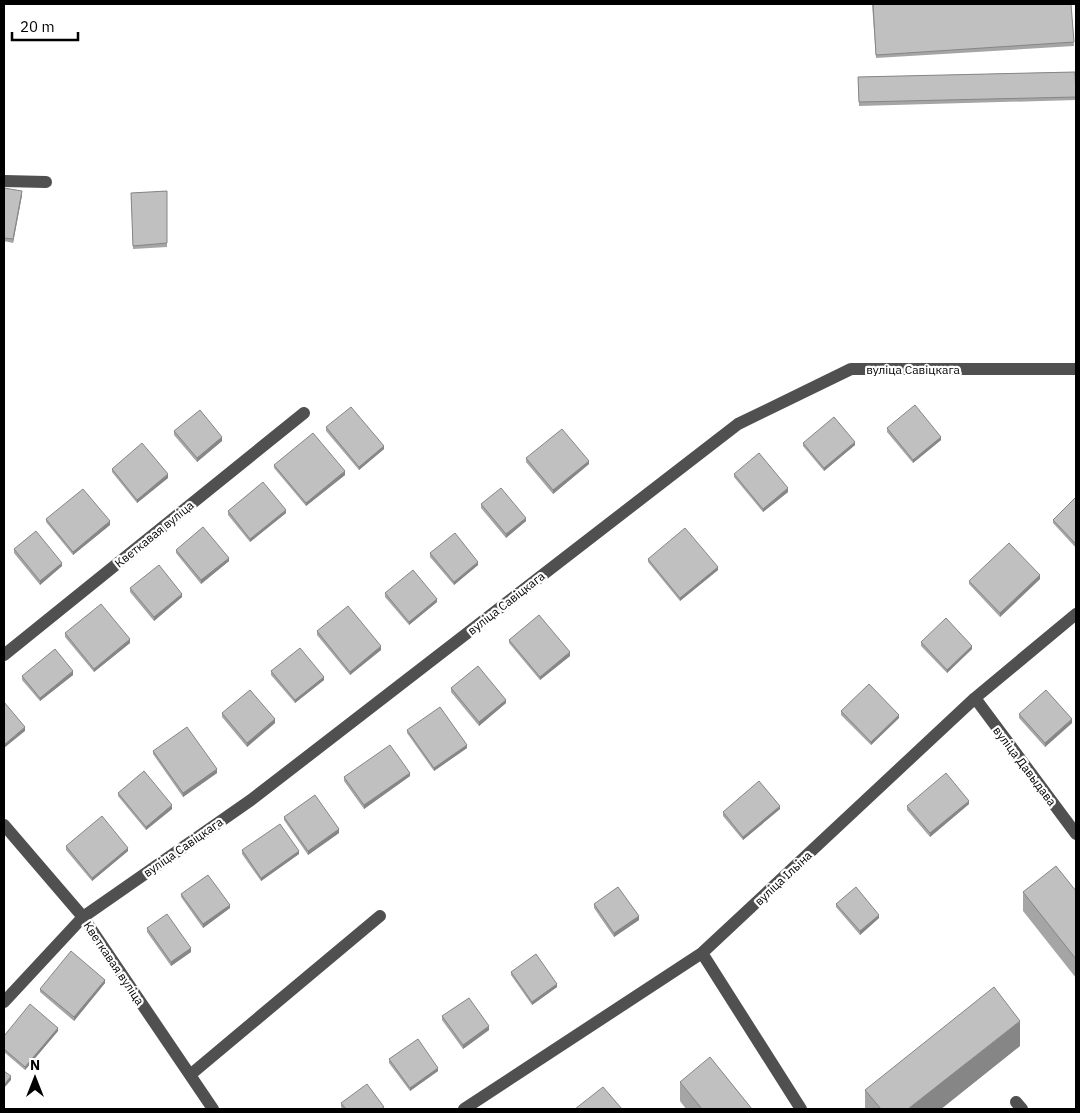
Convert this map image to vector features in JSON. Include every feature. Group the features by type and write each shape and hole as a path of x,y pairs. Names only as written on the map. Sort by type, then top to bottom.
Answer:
{"street":[{"path":"4,181 46,182"},
{"name":"вуліца Савіцкага","path":"4,1002 83,917 251,800 738,424 851,369 1076,369"},
{"name":"Кветкавая вуліца","path":"4,655 304,412"},
{"name":"вуліца Ільіна","path":"464,1109 702,954 975,698 1076,614"},
{"name":"вуліца Давыдава","path":"975,698 1076,834"},
{"name":"Кветкавая вуліца","path":"4,824 83,917 213,1109"},
{"path":"190,1075 380,916"},
{"path":"702,954 801,1109"}],"building":[{"path":"873,4 1071,4 1074,42 876,55"},
{"path":"1075,72 1076,97 859,102 858,77"},
{"path":"4,188 22,191 13,239 4,238"},
{"path":"167,191 167,243 133,246 131,193"},
{"path":"915,405 941,437 913,460 887,428"},
{"path":"351,407 384,446 359,467 326,427"},
{"path":"200,410 222,437 197,458 174,431"},
{"path":"834,417 855,442 824,468 803,443"},
{"path":"562,429 589,461 553,490 526,458"},
{"path":"313,433 345,471 306,503 274,465"},
{"path":"142,443 168,474 137,500 112,469"},
{"path":"759,453 788,488 763,509 734,474"},
{"path":"263,482 286,510 250,539 228,511"},
{"path":"501,488 526,518 506,534 481,504"},
{"path":"83,489 110,521 73,552 46,519"},
{"path":"1076,497 1076,544 1053,520"},
{"path":"203,527 229,558 201,580 176,550"},
{"path":"685,528 718,567 680,598 648,559"},
{"path":"36,531 62,563 40,581 14,549"},
{"path":"455,533 478,562 454,582 430,553"},
{"path":"1009,543 1040,575 1000,613 969,581"},
{"path":"159,565 182,594 154,617 130,588"},
{"path":"413,570 437,599 409,622 385,593"},
{"path":"101,604 130,639 94,669 65,633"},
{"path":"348,606 381,646 350,672 317,631"},
{"path":"539,615 570,652 540,677 509,640"},
{"path":"946,618 972,646 947,670 921,642"},
{"path":"300,648 324,677 295,700 271,671"},
{"path":"55,649 73,671 40,698 22,676"},
{"path":"478,666 506,700 479,722 451,688"},
{"path":"869,684 899,715 871,742 841,711"},
{"path":"250,690 275,719 247,743 222,713"},
{"path":"1046,690 1072,719 1045,743 1019,714"},
{"path":"4,702 25,727 4,745"},
{"path":"440,707 467,745 434,768 407,730"},
{"path":"187,727 217,769 183,793 153,751"},
{"path":"390,745 410,773 364,805 344,777"},
{"path":"144,771 172,805 146,827 118,793"},
{"path":"946,773 969,801 930,833 907,806"},
{"path":"759,781 780,806 743,837 723,812"},
{"path":"315,795 339,829 308,851 284,817"},
{"path":"102,816 128,848 92,878 66,846"},
{"path":"280,824 299,851 261,878 242,850"},
{"path":"1056,866 1076,891 1076,959 1023,892"},
{"path":"208,875 230,905 203,924 181,894"},
{"path":"618,887 639,916 614,933 594,904"},
{"path":"856,887 879,915 860,931 836,904"},
{"path":"167,914 191,948 171,962 147,928"},
{"path":"71,951 105,980 74,1017 40,989"},
{"path":"536,954 557,984 532,1002 511,972"},
{"path":"994,987 1020,1021 908,1109 881,1109 865,1090"},
{"path":"469,998 489,1026 463,1045 442,1016"},
{"path":"30,1004 58,1028 25,1067 4,1049 4,1036"},
{"path":"418,1039 438,1068 410,1088 389,1059"},
{"path":"710,1057 752,1109 702,1109 680,1082"},
{"path":"4,1071 11,1076 4,1085"},
{"path":"367,1084 384,1107 381,1109 346,1109 341,1103"},
{"path":"603,1087 622,1109 575,1109"}]}
